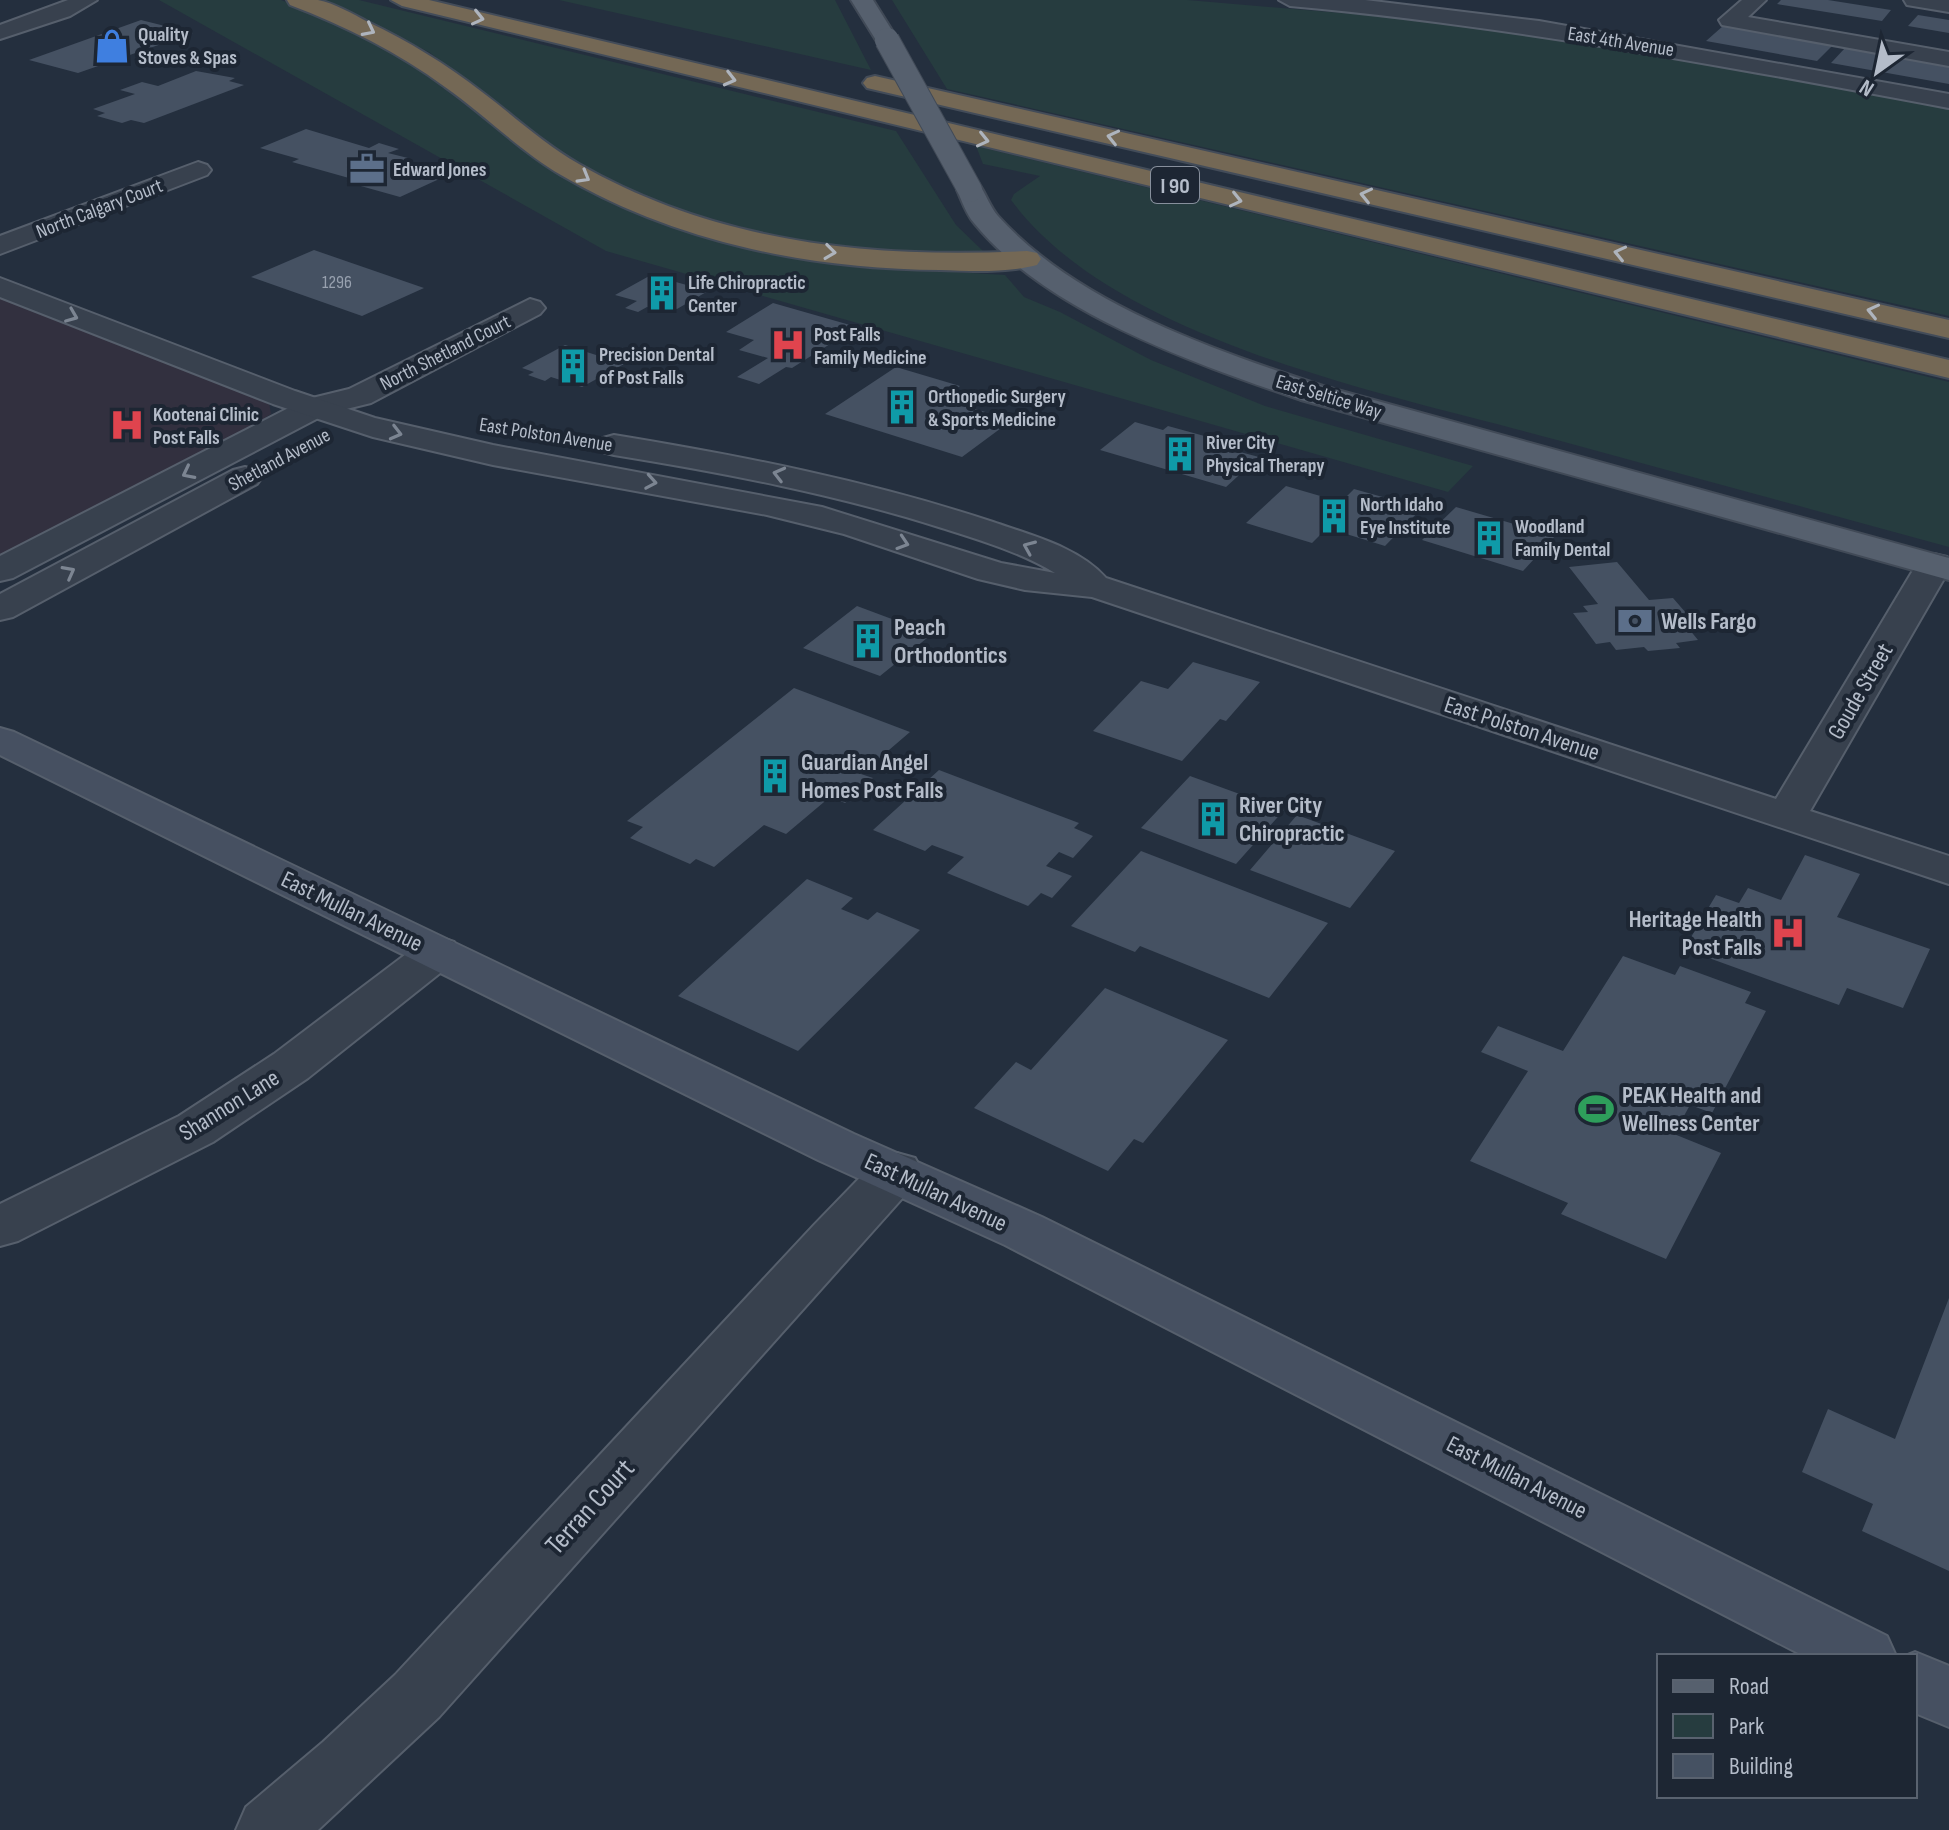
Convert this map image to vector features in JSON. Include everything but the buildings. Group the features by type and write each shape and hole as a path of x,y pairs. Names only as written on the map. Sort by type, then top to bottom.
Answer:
{"highway":[{"path":"298,0 354,23 408,51 567,167 629,200 671,217 779,245 884,259 961,262 1027,259"},
{"name":"I 90","path":"402,0 1949,369"},
{"name":"I 90","path":"857,79 1949,329"}],"main road":[{"name":"East Seltice Way","path":"862,0 984,218 1027,259 1064,286 1116,315 1223,363 1385,413 1942,567"},
{"name":"East Mullan Avenue","path":"0,740 836,1147 897,1171 1569,1503 1861,1654"},
{"path":"1917,1682 1949,1698"}],"street":[{"path":"0,16 53,0"},
{"path":"0,32 86,0"},
{"name":"East 4th Avenue","path":"1290,0 1454,17 1589,36 1949,101"},
{"path":"1755,0 1730,20 1949,59"},
{"path":"1915,0 1949,5"},
{"name":"North Calgary Court","path":"0,246 198,170"},
{"name":"East Polston Avenue","path":"0,260 459,449 710,492 826,518 992,572 1043,584 1096,586 1949,871"},
{"path":"0,287 315,407"},
{"name":"North Shetland Court","path":"356,408 530,308"},
{"name":"Shetland Avenue","path":"0,570 315,407 356,408"},
{"name":"Shetland Avenue","path":"0,609 356,408"},
{"name":"Goude Street","path":"1786,817 1942,567"},
{"name":"Shannon Lane","path":"0,1227 196,1129 291,1066 438,952"},
{"name":"Terran Court","path":"269,1830 346,1764 417,1696 897,1171"}],"shaded area":[{"name":"Kootenai Clinic Post Falls","path":"0,295 269,402 271,414 249,429 0,558"}],"green space":[{"path":"159,0 281,0 327,19 398,54 499,130 593,193 637,213 681,228 814,258 887,268 1005,275 1024,297 1060,312 1151,360 1265,406 1473,466 1448,492 606,251"},
{"path":"316,0 359,0 896,131 956,225 984,252 920,258 782,238 673,208 635,194 564,154 429,52"},
{"path":"559,0 835,0 871,70"},
{"path":"892,0 1187,0 1472,24 1600,42 1949,108 1949,316 947,89"},
{"path":"976,146 1949,382 1949,547 1340,382 1186,326 1117,291 1058,249 1011,200 1014,194 1040,176 983,164"}],"place":[{"name":"Quality Stoves & Spas","path":"112,46"},
{"name":"Edward Jones","path":"367,169"},
{"name":"Life Chiropractic Center","path":"662,293"},
{"name":"Post Falls Family Medicine","path":"788,345"},
{"name":"Precision Dental of Post Falls","path":"573,366"},
{"name":"Orthopedic Surgery & Sports Medicine","path":"902,407"},
{"name":"Kootenai Clinic Post Falls","path":"127,425"},
{"name":"River City Physical Therapy","path":"1180,454"},
{"name":"North Idaho Eye Institute","path":"1334,516"},
{"name":"Woodland Family Dental","path":"1489,538"},
{"name":"Wells Fargo","path":"1635,621"},
{"name":"Peach Orthodontics","path":"868,641"},
{"name":"Guardian Angel Homes Post Falls","path":"775,776"},
{"name":"River City Chiropractic","path":"1213,819"},
{"name":"Heritage Health Post Falls","path":"1788,933"},
{"name":"PEAK Health and Wellness Center","path":"1596,1109"}]}
